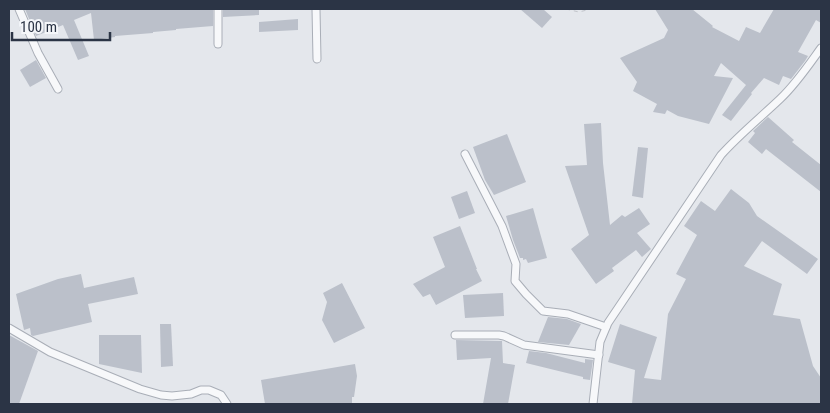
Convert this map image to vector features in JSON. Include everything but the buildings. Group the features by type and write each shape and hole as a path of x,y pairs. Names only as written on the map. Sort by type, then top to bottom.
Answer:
{"street":[{"path":"19,9 38,53 58,89"},
{"path":"218,9 218,44"},
{"path":"316,9 317,59"},
{"path":"593,404 600,342 606,327 721,155 781,99 801,77 821,48"},
{"path":"465,154 502,226 516,264 515,280 526,294 543,310 568,314 606,327"},
{"path":"9,328 50,352 140,389 172,396 209,390 221,395 227,404"},
{"path":"455,335 498,335 524,344 599,355"}],"path":[{"path":"566,9 579,12 591,9"}]}
